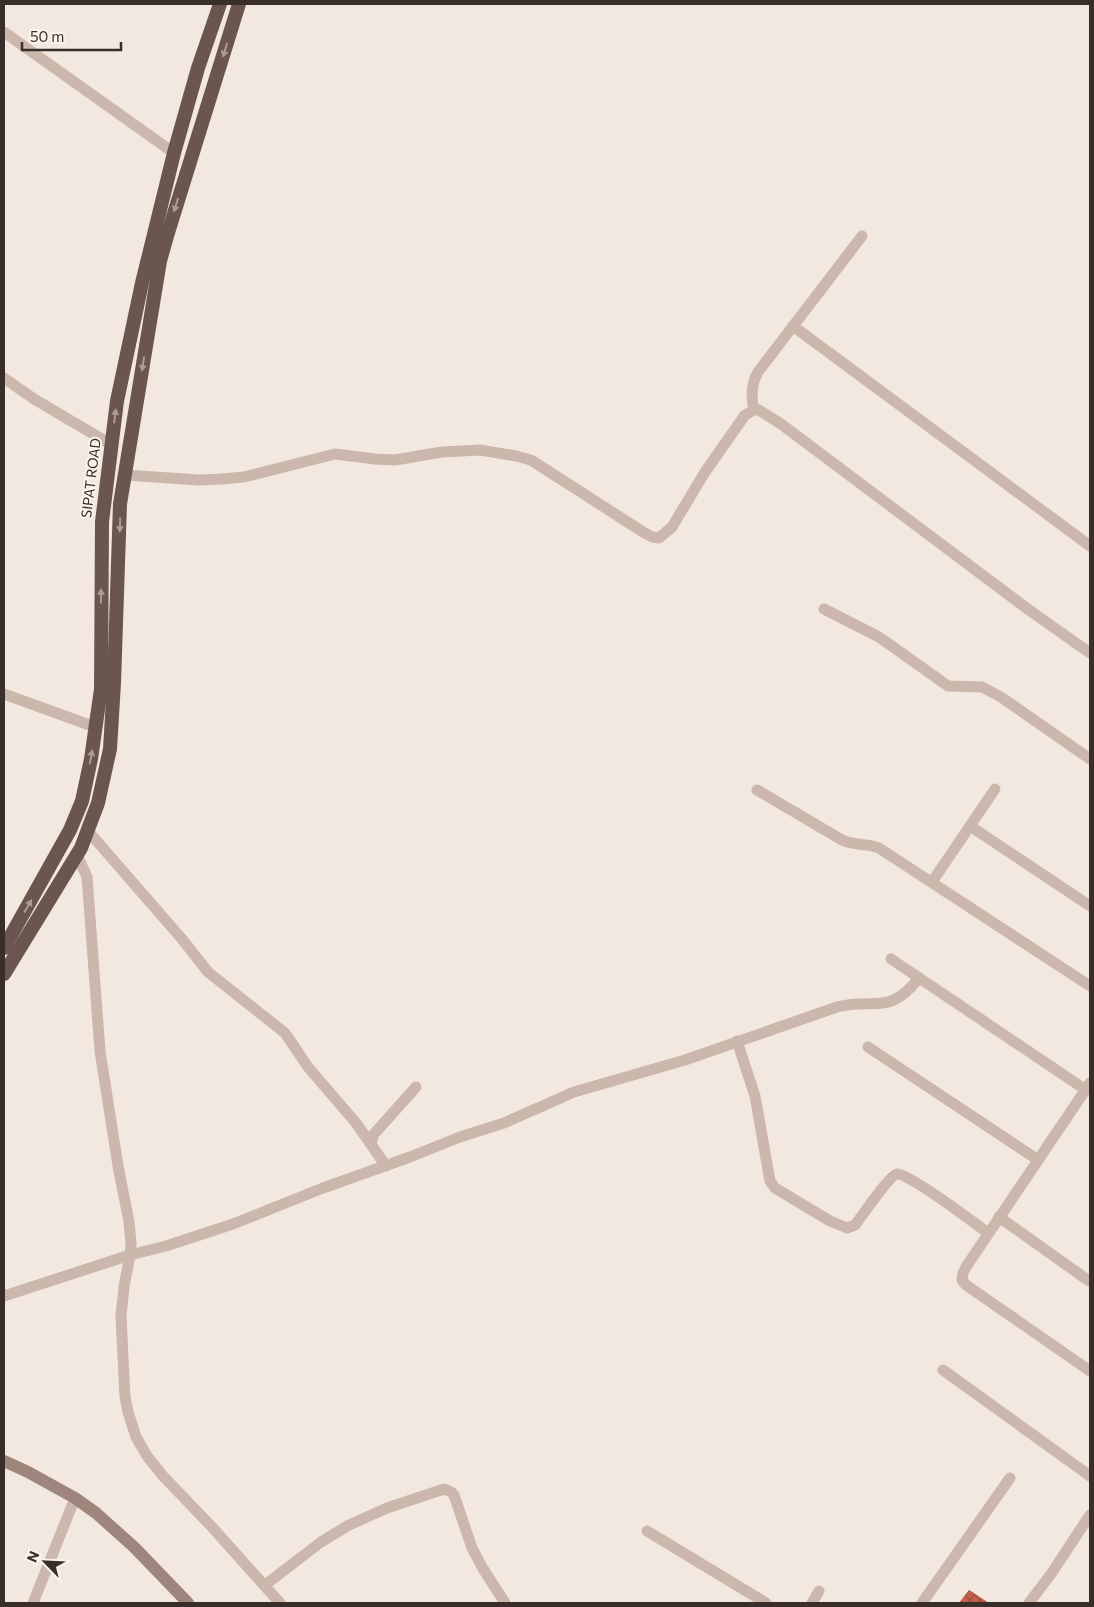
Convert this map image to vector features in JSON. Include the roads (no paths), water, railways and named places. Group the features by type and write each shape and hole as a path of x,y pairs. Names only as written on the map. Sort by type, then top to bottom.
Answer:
{"highway":[{"name":"SIPAT ROAD","path":"4,948 70,830 82,801 91,759 101,689 102,522 119,392 142,283 174,153 198,68 220,4"},
{"path":"4,974 77,855 98,803 110,748 120,504 160,261 166,236 240,4"}],"main road":[{"path":"4,1460 75,1498 96,1513 134,1547 188,1603"}],"street":[{"path":"4,32 174,153"},
{"path":"754,410 752,392 754,377 862,236"},
{"path":"793,326 1090,546"},
{"path":"4,378 34,399 112,444"},
{"path":"125,475 199,480 222,479 244,476 335,454 395,460 442,452 480,450 531,460 643,532 652,537 659,538 672,527 705,472 745,415 754,410 764,413 781,424 1029,610 1090,652"},
{"path":"824,609 878,637 948,686 956,688 982,687 992,692 1090,759"},
{"path":"4,694 95,727"},
{"path":"932,882 995,789"},
{"path":"757,790 842,840 851,844 871,845 880,848 1090,986"},
{"path":"970,826 1090,906"},
{"path":"88,831 208,972 285,1033 308,1067 356,1123 386,1166"},
{"path":"77,855 87,877 100,1052 129,1222 130,1255 121,1316 125,1397 128,1412 136,1436 163,1476 280,1603"},
{"path":"891,959 1088,1086 988,1233 963,1273 962,1280 966,1285 1090,1370"},
{"path":"4,1296 234,1224 323,1188 504,1123 574,1092 685,1060 845,1005 887,1003 906,992 919,978"},
{"path":"737,1041 755,1096 770,1181 775,1188 830,1221 847,1228 855,1225 889,1180 896,1174 900,1174 914,1181 988,1233"},
{"path":"868,1047 1038,1160"},
{"path":"371,1143 374,1134 416,1088"},
{"path":"999,1217 1089,1281"},
{"path":"943,1370 1090,1476"},
{"path":"922,1603 1010,1478"},
{"path":"265,1585 321,1542 349,1525 378,1512 444,1489 452,1492 454,1495 472,1548 505,1603"},
{"path":"33,1603 75,1498"},
{"path":"1029,1603 1051,1574 1090,1515"},
{"path":"647,1531 766,1603"},
{"path":"812,1603 819,1591"}]}
